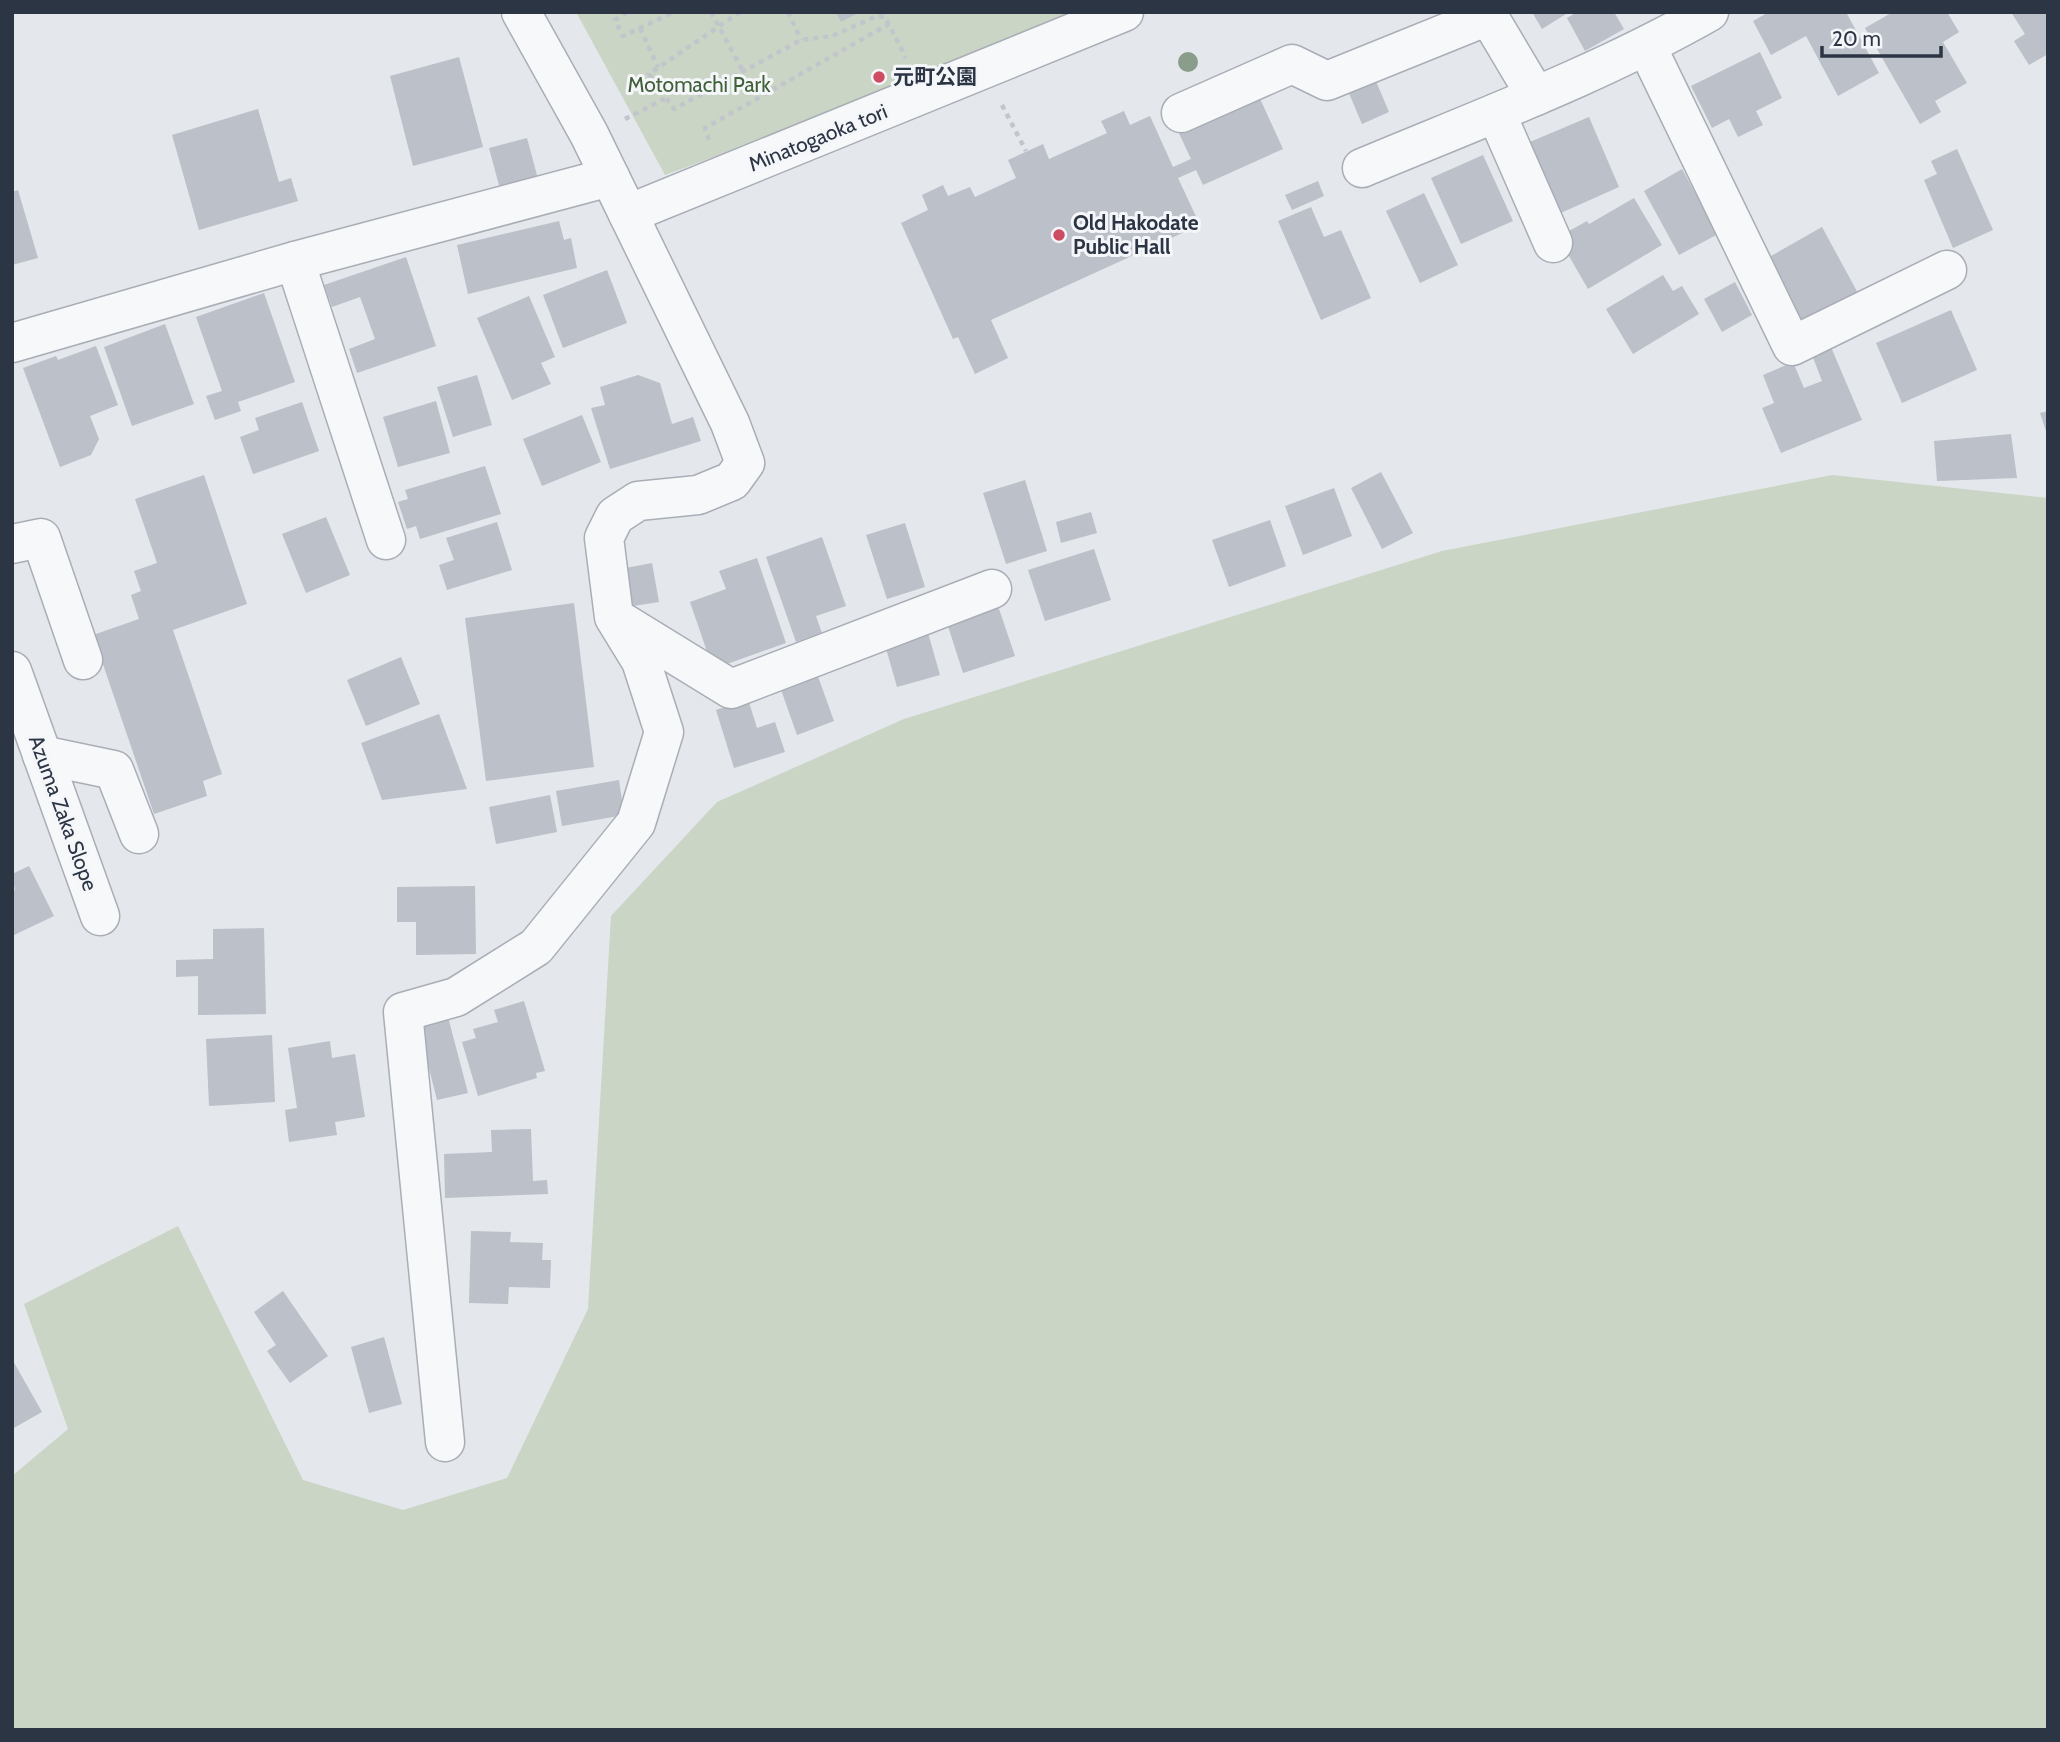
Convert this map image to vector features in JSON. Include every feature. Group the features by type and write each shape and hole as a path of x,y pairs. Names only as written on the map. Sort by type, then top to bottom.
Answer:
{"street":[{"path":"445,1442 403,1012 456,998 536,947 636,823 664,732 640,662 614,617 604,538 615,516 638,501 698,495 732,481 745,463 730,423 589,134 521,12"},
{"name":"Minatogaoka tori","path":"628,214 1124,12"},
{"path":"1362,168 1647,47 1709,12"},
{"path":"1181,113 1292,64 1327,81 1487,14 1536,96"},
{"path":"1647,47 1792,346 1947,270"},
{"path":"1496,113 1553,243"},
{"path":"12,343 295,261 610,177"},
{"path":"295,261 386,540"},
{"path":"12,544 41,538 83,660"},
{"path":"614,617 731,690 992,589"},
{"name":"Azuma Zaka Slope","path":"12,671 100,916"},
{"path":"42,755 114,770 139,834"}],"path":[{"path":"627,12 615,20 623,36 674,12"},
{"path":"711,12 743,71"},
{"path":"740,12 649,74 674,109 801,40 832,36 877,16 886,17 908,64"},
{"path":"789,12 801,40"},
{"path":"710,141 705,128 889,24"},
{"path":"640,28 659,67"},
{"path":"985,69 1026,151"},
{"path":"616,123 666,98"}],"green space":[{"name":"Motomachi Park","path":"576,12 1080,12 874,98 665,175"},
{"path":"1832,475 2048,498 2048,1730 12,1730 12,1476 68,1429 24,1304 178,1226 303,1480 403,1510 507,1478 588,1309 611,916 717,802 904,719 1442,551"}],"building":[{"path":"836,12 860,12 841,22"},
{"path":"1532,12 1565,12 1566,14 1542,29"},
{"path":"1577,12 1614,12 1624,29 1585,51 1567,18"},
{"path":"1769,12 1846,12 1879,73 1838,96 1806,36 1771,55 1753,21"},
{"path":"1893,12 1947,12 1959,32 1943,42 1967,83 1935,101 1941,112 1920,124 1865,28"},
{"path":"2011,12 2048,12 2048,54 2029,65 2014,41 2025,34"},
{"path":"1760,52 1782,98 1756,111 1763,125 1738,137 1729,119 1712,128 1691,86"},
{"path":"459,57 483,147 413,166 390,76"},
{"path":"1375,79 1389,112 1362,124 1348,91"},
{"path":"1257,92 1283,149 1203,185 1196,170 1178,178 1200,225 991,320 1008,358 975,374 958,337 953,339 901,223 928,210 922,195 943,185 948,196 970,187 975,197 1016,178 1008,160 1043,144 1049,159 1107,133 1101,121 1124,111 1130,125 1150,116 1173,167 1191,159 1177,129"},
{"path":"258,109 279,182 291,178 298,201 199,230 172,135"},
{"path":"1589,117 1619,187 1554,216 1523,145"},
{"path":"527,138 538,179 500,189 489,148"},
{"path":"1957,149 1993,230 1953,248 1924,180 1937,174 1931,161"},
{"path":"1483,155 1513,221 1461,244 1431,178"},
{"path":"1682,169 1718,234 1679,255 1644,191"},
{"path":"1318,181 1324,196 1292,210 1285,195"},
{"path":"18,190 38,258 12,265 12,192"},
{"path":"1424,193 1458,265 1420,283 1386,211"},
{"path":"1634,198 1662,245 1588,289 1558,237 1587,221 1589,224"},
{"path":"1311,207 1324,237 1341,230 1371,298 1321,320 1278,221"},
{"path":"559,221 564,240 571,238 577,268 468,294 457,245"},
{"path":"1822,227 1859,295 1802,327 1764,260"},
{"path":"406,257 436,346 357,373 349,349 375,339 360,297 332,307 324,285"},
{"path":"607,270 627,323 563,348 543,295"},
{"path":"1663,275 1673,291 1682,286 1699,314 1633,354 1606,309"},
{"path":"1735,282 1752,315 1722,332 1704,299"},
{"path":"264,293 295,382 238,402 241,411 215,420 206,396 222,391 196,317"},
{"path":"529,296 555,357 541,363 551,384 512,400 477,318"},
{"path":"1951,310 1977,370 1902,403 1876,343"},
{"path":"165,324 194,404 132,426 104,347"},
{"path":"96,346 118,405 90,416 99,439 91,455 60,467 23,368 56,356 58,360"},
{"path":"1831,347 1862,420 1781,453 1762,408 1774,403 1763,375 1793,362 1804,388 1822,381 1812,355"},
{"path":"477,375 492,425 453,437 437,387"},
{"path":"638,375 660,383 672,424 693,417 701,441 610,469 591,408 605,405 600,387"},
{"path":"436,401 450,453 398,467 383,417"},
{"path":"302,402 319,451 253,474 240,437 259,430 255,418"},
{"path":"2048,411 2048,434 2047,434 2040,413"},
{"path":"582,415 601,462 542,486 523,439"},
{"path":"2011,434 2017,478 1937,481 1934,441"},
{"path":"485,466 501,514 420,539 416,526 407,529 398,502 408,499 405,490"},
{"path":"1381,472 1413,533 1382,549 1351,488"},
{"path":"204,475 247,604 173,630 222,774 203,781 207,796 154,814 93,635 139,619 131,595 141,591 134,571 157,563 135,499"},
{"path":"1025,480 1047,551 1006,564 983,493"},
{"path":"1334,488 1352,536 1303,555 1285,506"},
{"path":"1091,512 1097,533 1061,543 1056,522"},
{"path":"326,517 350,575 306,593 282,534"},
{"path":"1270,520 1286,566 1229,587 1212,540"},
{"path":"497,522 512,570 447,590 439,565 454,560 446,538"},
{"path":"905,523 925,587 887,599 866,535"},
{"path":"822,537 846,606 816,616 822,633 796,642 766,557"},
{"path":"1094,549 1111,600 1045,621 1028,570"},
{"path":"757,558 786,643 713,669 690,602 726,589 719,571"},
{"path":"652,563 659,602 633,606 626,568"},
{"path":"574,603 594,767 486,781 465,618"},
{"path":"998,606 1015,656 963,673 947,623"},
{"path":"928,633 940,675 897,687 885,645"},
{"path":"401,657 420,704 366,726 347,680"},
{"path":"816,671 834,721 797,735 779,684"},
{"path":"748,699 757,728 775,722 785,752 734,768 716,710"},
{"path":"439,714 467,789 382,800 361,743"},
{"path":"619,780 624,815 562,826 556,791"},
{"path":"550,795 557,832 496,844 489,807"},
{"path":"29,866 54,916 12,936 12,891 15,890 12,874"},
{"path":"475,886 476,954 416,955 416,922 397,922 397,887"},
{"path":"264,928 266,1014 198,1015 198,976 176,977 176,960 213,959 213,929"},
{"path":"524,1001 545,1071 536,1073 537,1078 478,1096 462,1042 476,1038 473,1029 498,1022 494,1010"},
{"path":"448,1017 468,1093 437,1100 418,1025"},
{"path":"272,1035 275,1102 209,1106 206,1039"},
{"path":"330,1041 332,1058 355,1054 365,1117 335,1122 337,1135 289,1142 285,1110 297,1108 288,1048"},
{"path":"531,1129 533,1181 547,1180 548,1194 445,1198 444,1154 492,1152 491,1130"},
{"path":"471,1231 511,1232 510,1242 543,1243 542,1260 551,1260 550,1288 509,1287 508,1304 469,1303"},
{"path":"283,1291 328,1356 290,1383 267,1351 276,1345 254,1312"},
{"path":"384,1337 402,1404 369,1413 351,1347"},
{"path":"12,1359 42,1412 12,1429"}],"place":[{"name":"元町公園","path":"879,77"},
{"name":"Old Hakodate Public Hall","path":"1059,235"}]}
